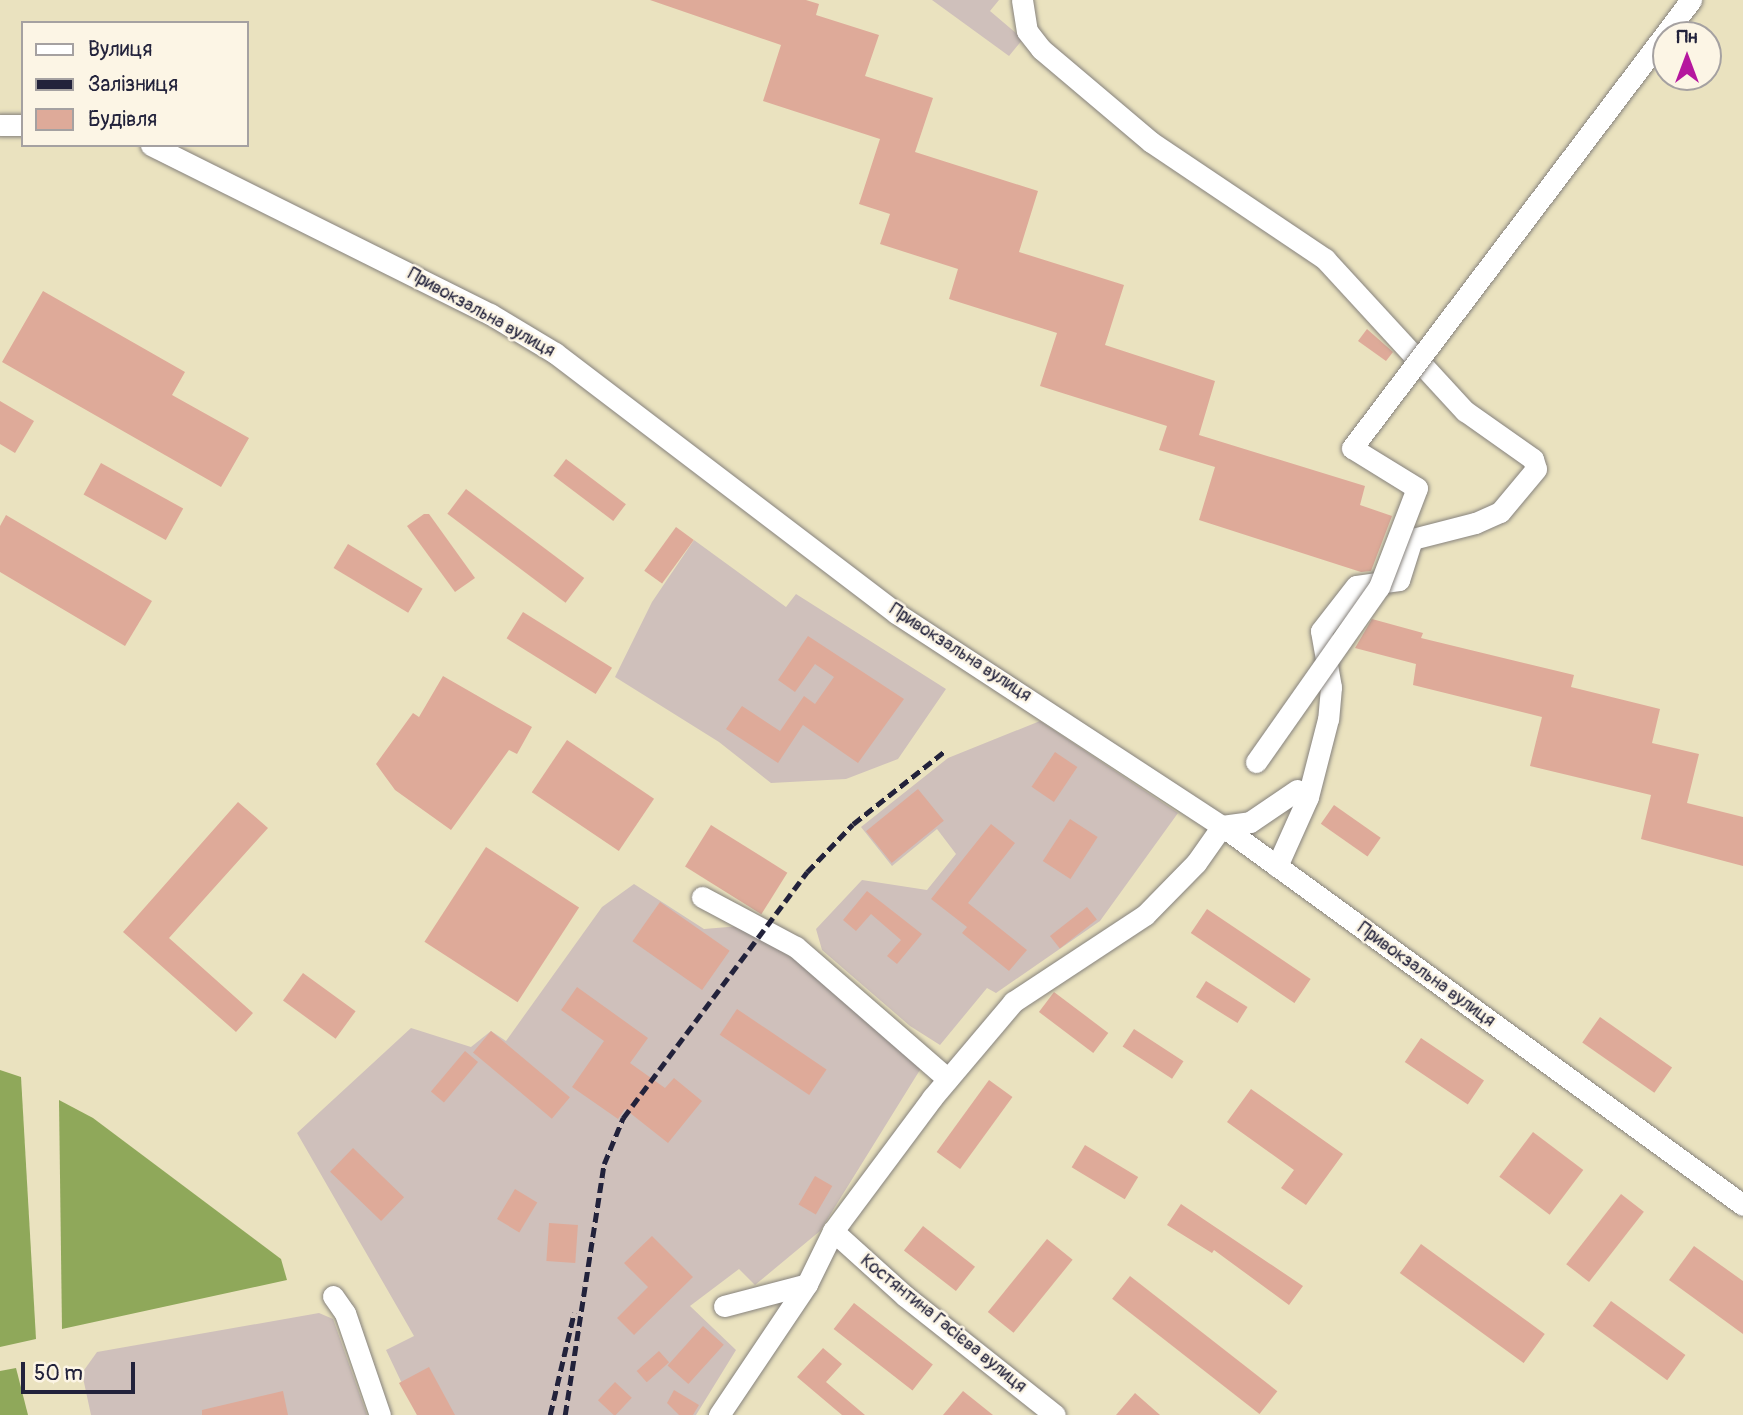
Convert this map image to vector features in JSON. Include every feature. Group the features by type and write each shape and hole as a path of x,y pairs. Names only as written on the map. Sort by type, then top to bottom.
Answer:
{"street":[{"path":"1022,0 1027,31 1041,49 1151,142 1325,259 1465,411 1533,459 1536,470 1500,512 1475,523 1412,539 1399,580 1356,586 1321,631 1331,687 1328,719 1308,797 1277,866"},
{"path":"1256,762 1379,587 1417,488 1352,448 1691,0"},
{"path":"0,125 21,125"},
{"name":"Привокзальна вулиця","path":"155,147 490,314 555,353 896,613 1222,826 1743,1205"},
{"path":"719,1415 807,1284 833,1231 948,1079 1013,1002 1145,915 1196,863 1222,826 1250,822 1297,790"},
{"path":"702,897 796,947 948,1079"},
{"name":"Костянтина Гасієва вулиця","path":"833,1231 905,1296 1055,1415"},
{"path":"724,1306 807,1284"},
{"path":"333,1296 345,1313 380,1415"}],"shaded area":[{"path":"932,0 999,0 990,11 1023,39 1009,56"},
{"path":"694,540 786,607 796,594 946,689 898,759 846,779 771,783 719,742 615,677 652,602"},
{"path":"1040,721 1178,813 1100,921 996,993 987,988 940,1045 910,1026 822,950 816,929 862,880 927,890 956,854 937,829 892,866 861,827 948,758"},
{"path":"634,884 704,929 740,926 807,967 923,1065 820,1231 755,1285 739,1269 690,1306 736,1350 696,1415 417,1415 386,1350 414,1336 297,1133 411,1028 471,1047 491,1031 506,1041 602,907"},
{"path":"319,1313 333,1319 367,1415 91,1415 82,1373 97,1352"}],"green space":[{"path":"0,1070 21,1077 36,1339 0,1347"},
{"path":"59,1100 93,1118 281,1259 287,1280 62,1329"},
{"path":"16,1368 28,1415 0,1415 0,1371"}],"building":[{"path":"650,0 806,0 819,4 816,15 879,35 865,76 933,98 915,152 1038,191 1019,252 1124,285 1105,345 1215,381 1199,435 1365,486 1360,505 1392,516 1371,571 1361,572 1199,520 1215,467 1159,450 1167,426 1040,386 1057,333 949,299 958,269 880,244 890,214 859,204 880,139 763,101 781,45"},
{"path":"43,291 185,372 172,395 249,438 221,487 2,362"},
{"path":"1367,329 1393,352 1386,361 1358,341"},
{"path":"0,401 34,421 15,453 0,444"},
{"path":"566,459 626,504 613,521 553,476"},
{"path":"101,463 183,509 166,540 84,494"},
{"path":"466,489 584,578 566,603 447,514"},
{"path":"424,514 429,514 475,578 455,592 407,526"},
{"path":"6,515 152,601 125,646 0,572 0,526"},
{"path":"676,527 694,540 662,584 644,571"},
{"path":"348,544 423,589 408,613 334,568"},
{"path":"523,612 612,668 596,694 507,638"},
{"path":"1372,619 1423,633 1421,638 1574,675 1571,687 1660,709 1652,743 1699,754 1687,803 1743,817 1743,866 1641,839 1651,795 1530,766 1542,717 1413,685 1416,664 1355,648"},
{"path":"808,636 904,699 858,763 803,725 778,763 726,729 742,706 780,731 804,696 815,704 834,677 815,664 795,692 778,680"},
{"path":"443,676 532,727 517,754 509,750 451,830 395,790 376,764 413,713 419,717"},
{"path":"567,740 654,799 619,851 532,792"},
{"path":"1055,752 1077,767 1054,802 1032,787"},
{"path":"918,789 944,821 892,863 866,831"},
{"path":"238,802 268,828 169,938 253,1013 236,1032 123,932"},
{"path":"1334,805 1381,838 1367,857 1321,824"},
{"path":"1070,819 1098,837 1070,879 1043,861"},
{"path":"991,824 1015,843 968,903 1027,950 1009,971 962,933 967,927 931,899"},
{"path":"711,825 787,873 761,914 685,867"},
{"path":"486,847 579,907 518,1002 424,942"},
{"path":"867,891 922,934 897,964 887,956 901,940 871,914 856,931 843,920"},
{"path":"660,902 730,951 702,990 632,941"},
{"path":"1087,907 1097,920 1060,949 1050,936"},
{"path":"1207,909 1311,979 1294,1003 1191,933"},
{"path":"303,973 356,1011 336,1039 283,1001"},
{"path":"1206,981 1248,1007 1237,1023 1196,997"},
{"path":"577,987 648,1038 630,1063 665,1088 674,1078 702,1101 668,1143 625,1109 618,1119 572,1087 604,1041 561,1010"},
{"path":"1054,992 1108,1033 1093,1053 1039,1012"},
{"path":"737,1009 827,1069 809,1095 720,1035"},
{"path":"1600,1017 1672,1067 1654,1093 1582,1042"},
{"path":"1134,1029 1183,1061 1172,1079 1123,1047"},
{"path":"491,1031 570,1097 552,1119 473,1052"},
{"path":"1421,1038 1484,1080 1468,1105 1405,1062"},
{"path":"465,1051 478,1062 444,1103 431,1092"},
{"path":"989,1080 1012,1097 960,1169 937,1152"},
{"path":"1251,1089 1343,1154 1306,1205 1281,1188 1294,1170 1227,1122"},
{"path":"1533,1132 1583,1170 1550,1215 1499,1177"},
{"path":"1085,1145 1138,1177 1125,1199 1072,1167"},
{"path":"353,1148 404,1197 381,1221 330,1172"},
{"path":"815,1176 832,1186 816,1215 798,1205"},
{"path":"515,1189 537,1202 519,1232 497,1219"},
{"path":"1621,1194 1644,1212 1589,1282 1566,1264"},
{"path":"1181,1204 1303,1286 1289,1305 1214,1250 1212,1253 1167,1225"},
{"path":"549,1223 578,1225 575,1263 546,1261"},
{"path":"923,1226 975,1267 956,1291 904,1250"},
{"path":"652,1236 693,1277 634,1335 617,1318 648,1287 624,1263"},
{"path":"1047,1239 1073,1260 1013,1333 988,1312"},
{"path":"1421,1244 1545,1334 1524,1363 1400,1273"},
{"path":"1694,1246 1743,1281 1743,1334 1669,1280"},
{"path":"1130,1276 1277,1391 1260,1414 1112,1299"},
{"path":"1611,1301 1685,1355 1667,1380 1593,1326"},
{"path":"854,1303 933,1365 912,1391 834,1329"},
{"path":"703,1326 724,1345 688,1384 668,1365"},
{"path":"823,1348 842,1364 826,1382 865,1415 842,1415 797,1377"},
{"path":"659,1351 669,1362 647,1382 637,1371"},
{"path":"429,1367 455,1415 417,1415 399,1383"},
{"path":"615,1382 632,1398 616,1415 598,1400"},
{"path":"674,1390 699,1405 693,1415 679,1415 667,1403"},
{"path":"283,1391 288,1415 202,1415 202,1410"},
{"path":"963,1391 993,1415 943,1415"},
{"path":"1135,1393 1160,1415 1116,1415"}],"railway":[{"path":"565,1415 604,1164 623,1118 807,872 853,824 946,750"},
{"path":"550,1415 574,1313"}]}
